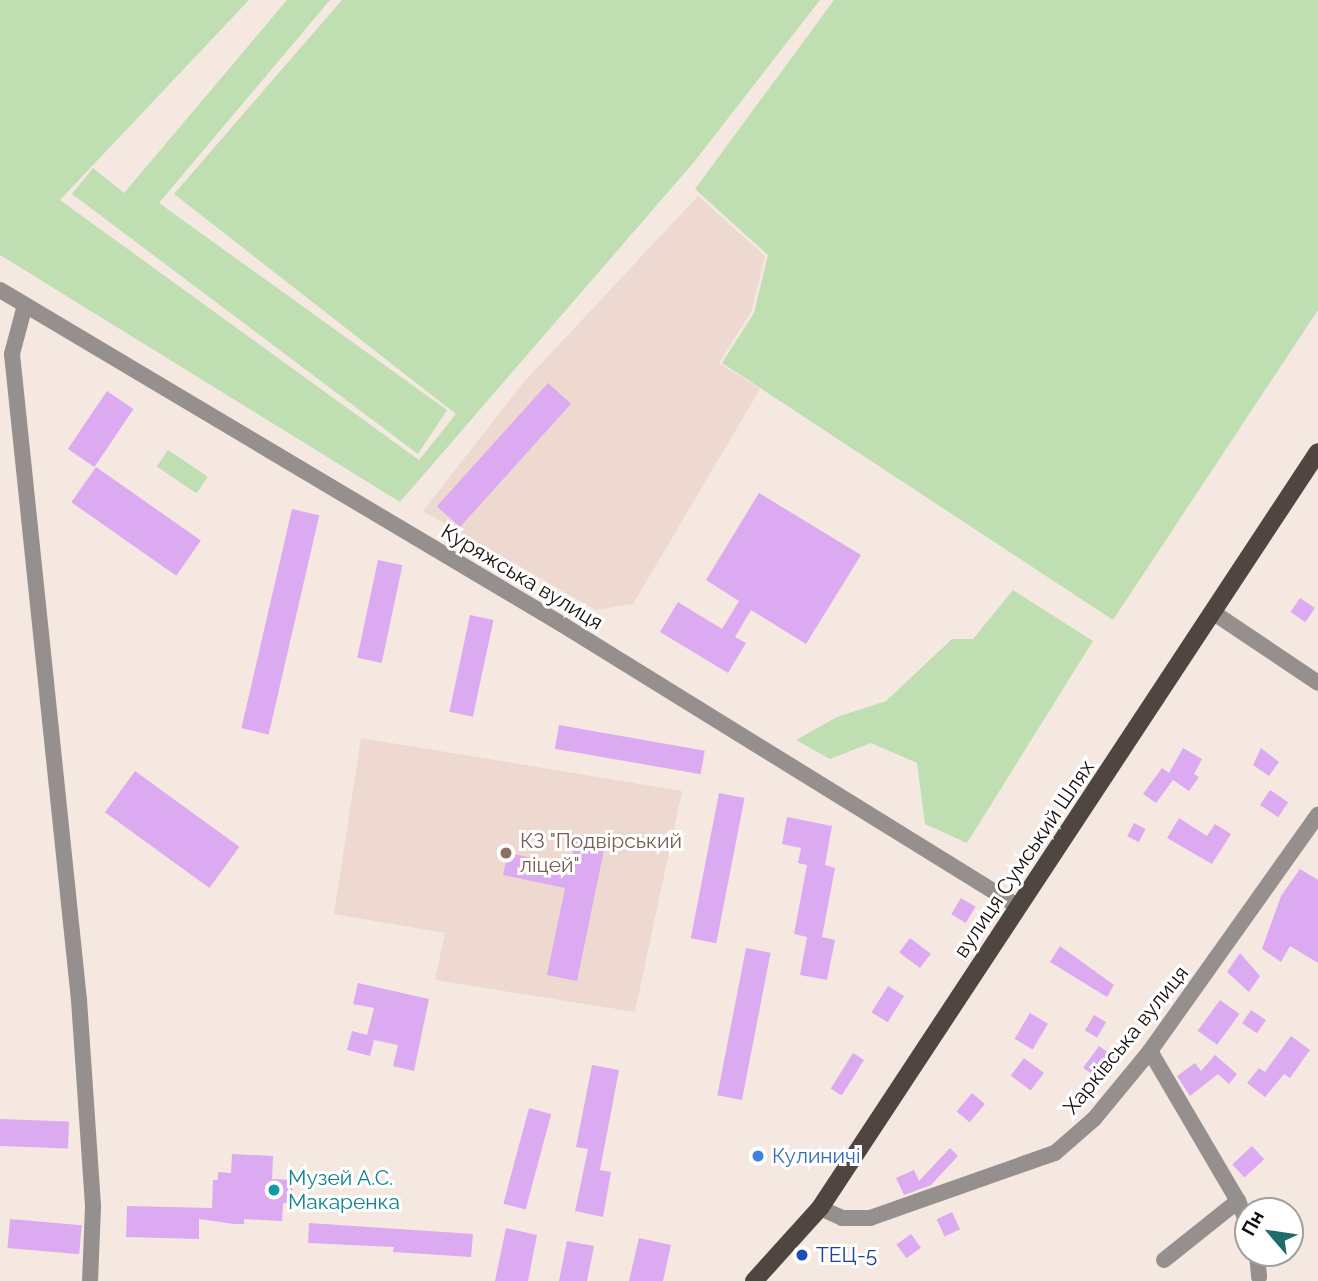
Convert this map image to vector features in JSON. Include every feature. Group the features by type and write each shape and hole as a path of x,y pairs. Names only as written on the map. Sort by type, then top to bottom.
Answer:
{"main road":[{"name":"вулиця Сумський Шлях","path":"754,1281 820,1208 1318,453"}],"street":[{"name":"Куряжська вулиця","path":"0,290 563,625 1019,907"},
{"path":"25,305 12,354 79,1000 93,1207 90,1281"},
{"path":"1214,613 1318,683"},
{"name":"Харківська вулиця","path":"820,1208 842,1218 870,1218 1055,1153 1094,1119 1150,1051 1318,814"},
{"path":"1150,1051 1236,1197"},
{"path":"1164,1260 1234,1204"},
{"path":"1258,1267 1259,1277"}],"shaded area":[{"path":"698,196 765,256 751,312 719,363 760,389 633,604 596,610 423,511 523,383"},
{"name":"КЗ \"Подвірський ліцей\"","path":"361,738 682,791 635,1012 435,980 445,933 334,914"}],"green space":[{"path":"0,0 249,0 60,200 419,460 456,414 174,194 342,0 820,0 694,162 400,502 0,255"},
{"path":"287,0 330,0 159,203 447,410 418,454 72,194 93,168 124,193"},
{"path":"834,0 1318,0 1318,310 1113,620 722,363 754,313 768,255 695,189"},
{"path":"168,450 208,477 197,493 157,467"},
{"path":"1013,590 1093,641 967,843 925,824 917,763 871,743 830,759 796,740 837,717 886,701 952,639 973,639"}],"building":[{"path":"548,383 571,404 460,527 437,506"},
{"path":"107,391 134,409 94,467 68,449"},
{"path":"96,467 201,540 176,576 71,502"},
{"path":"759,493 861,555 806,644 751,610 735,637 746,643 728,673 660,632 678,602 722,629 739,601 706,580"},
{"path":"292,509 319,515 269,735 241,728"},
{"path":"378,560 402,565 382,663 357,658"},
{"path":"1300,598 1315,608 1305,622 1290,612"},
{"path":"470,615 493,620 473,717 449,712"},
{"path":"559,725 705,751 701,774 555,749"},
{"path":"1183,748 1202,759 1194,774 1199,777 1189,791 1173,780 1156,803 1143,794 1162,768 1169,773"},
{"path":"1261,748 1279,762 1269,776 1253,765"},
{"path":"135,771 239,847 209,888 105,812"},
{"path":"1270,790 1288,802 1278,817 1260,805"},
{"path":"719,793 745,798 716,943 691,938"},
{"path":"787,817 832,826 825,865 835,868 822,937 835,940 827,980 800,975 807,937 794,934 807,865 798,863 801,848 782,844"},
{"path":"1179,818 1207,836 1215,824 1231,834 1212,864 1167,838"},
{"path":"1134,823 1146,829 1139,842 1127,836"},
{"path":"577,834 606,840 577,981 547,975 565,888 503,875 508,853 570,866"},
{"path":"1300,869 1318,880 1318,963 1290,946 1281,962 1262,949 1281,896"},
{"path":"961,898 976,907 966,923 951,914"},
{"path":"910,938 931,954 920,968 899,952"},
{"path":"1060,946 1114,985 1107,997 1050,962"},
{"path":"746,948 771,953 742,1100 717,1095"},
{"path":"1240,953 1260,976 1249,992 1227,972"},
{"path":"358,983 429,999 414,1071 393,1066 398,1045 374,1040 370,1056 347,1050 352,1031 367,1035 374,1008 353,1004"},
{"path":"888,986 904,996 888,1022 872,1012"},
{"path":"1220,1000 1239,1014 1217,1045 1198,1031"},
{"path":"1251,1010 1266,1020 1257,1033 1242,1023"},
{"path":"1030,1013 1048,1024 1033,1050 1015,1039"},
{"path":"1094,1015 1106,1022 1097,1038 1085,1031"},
{"path":"1291,1036 1310,1050 1290,1078 1284,1074 1265,1097 1247,1083 1259,1068 1265,1072"},
{"path":"1099,1046 1117,1059 1101,1081 1083,1068"},
{"path":"853,1053 864,1060 842,1096 831,1089"},
{"path":"1215,1055 1237,1074 1229,1084 1218,1074 1190,1096 1177,1076 1195,1063 1201,1071"},
{"path":"1024,1058 1044,1073 1031,1091 1011,1076"},
{"path":"592,1065 619,1070 600,1170 611,1172 603,1217 575,1211 588,1149 576,1147"},
{"path":"972,1093 985,1104 970,1122 957,1111"},
{"path":"529,1108 551,1114 526,1210 503,1204"},
{"path":"0,1119 69,1121 68,1148 0,1146"},
{"path":"1252,1146 1264,1159 1245,1178 1232,1164"},
{"path":"950,1148 958,1156 931,1185 904,1195 896,1178 914,1170 919,1181"},
{"path":"232,1154 273,1156 272,1179 293,1180 291,1203 283,1203 282,1221 244,1219 244,1224 234,1224 199,1219 199,1239 126,1237 127,1206 212,1208 213,1180 218,1180 218,1172 231,1173"},
{"path":"952,1212 960,1229 945,1236 937,1219"},
{"path":"10,1219 82,1225 79,1254 7,1248"},
{"path":"309,1223 473,1234 471,1257 393,1252 394,1247 308,1243"},
{"path":"506,1228 537,1235 528,1281 495,1281"},
{"path":"911,1234 921,1248 906,1258 896,1245"},
{"path":"639,1238 671,1245 663,1281 629,1281"},
{"path":"567,1241 594,1246 587,1281 559,1281"}],"place":[{"name":"КЗ \"Подвірський ліцей\"","path":"506,853"},
{"name":"Кулиничі","path":"758,1156"},
{"name":"Музей А.С. Макаренка","path":"274,1190"},
{"name":"ТЕЦ-5","path":"802,1255"}]}
